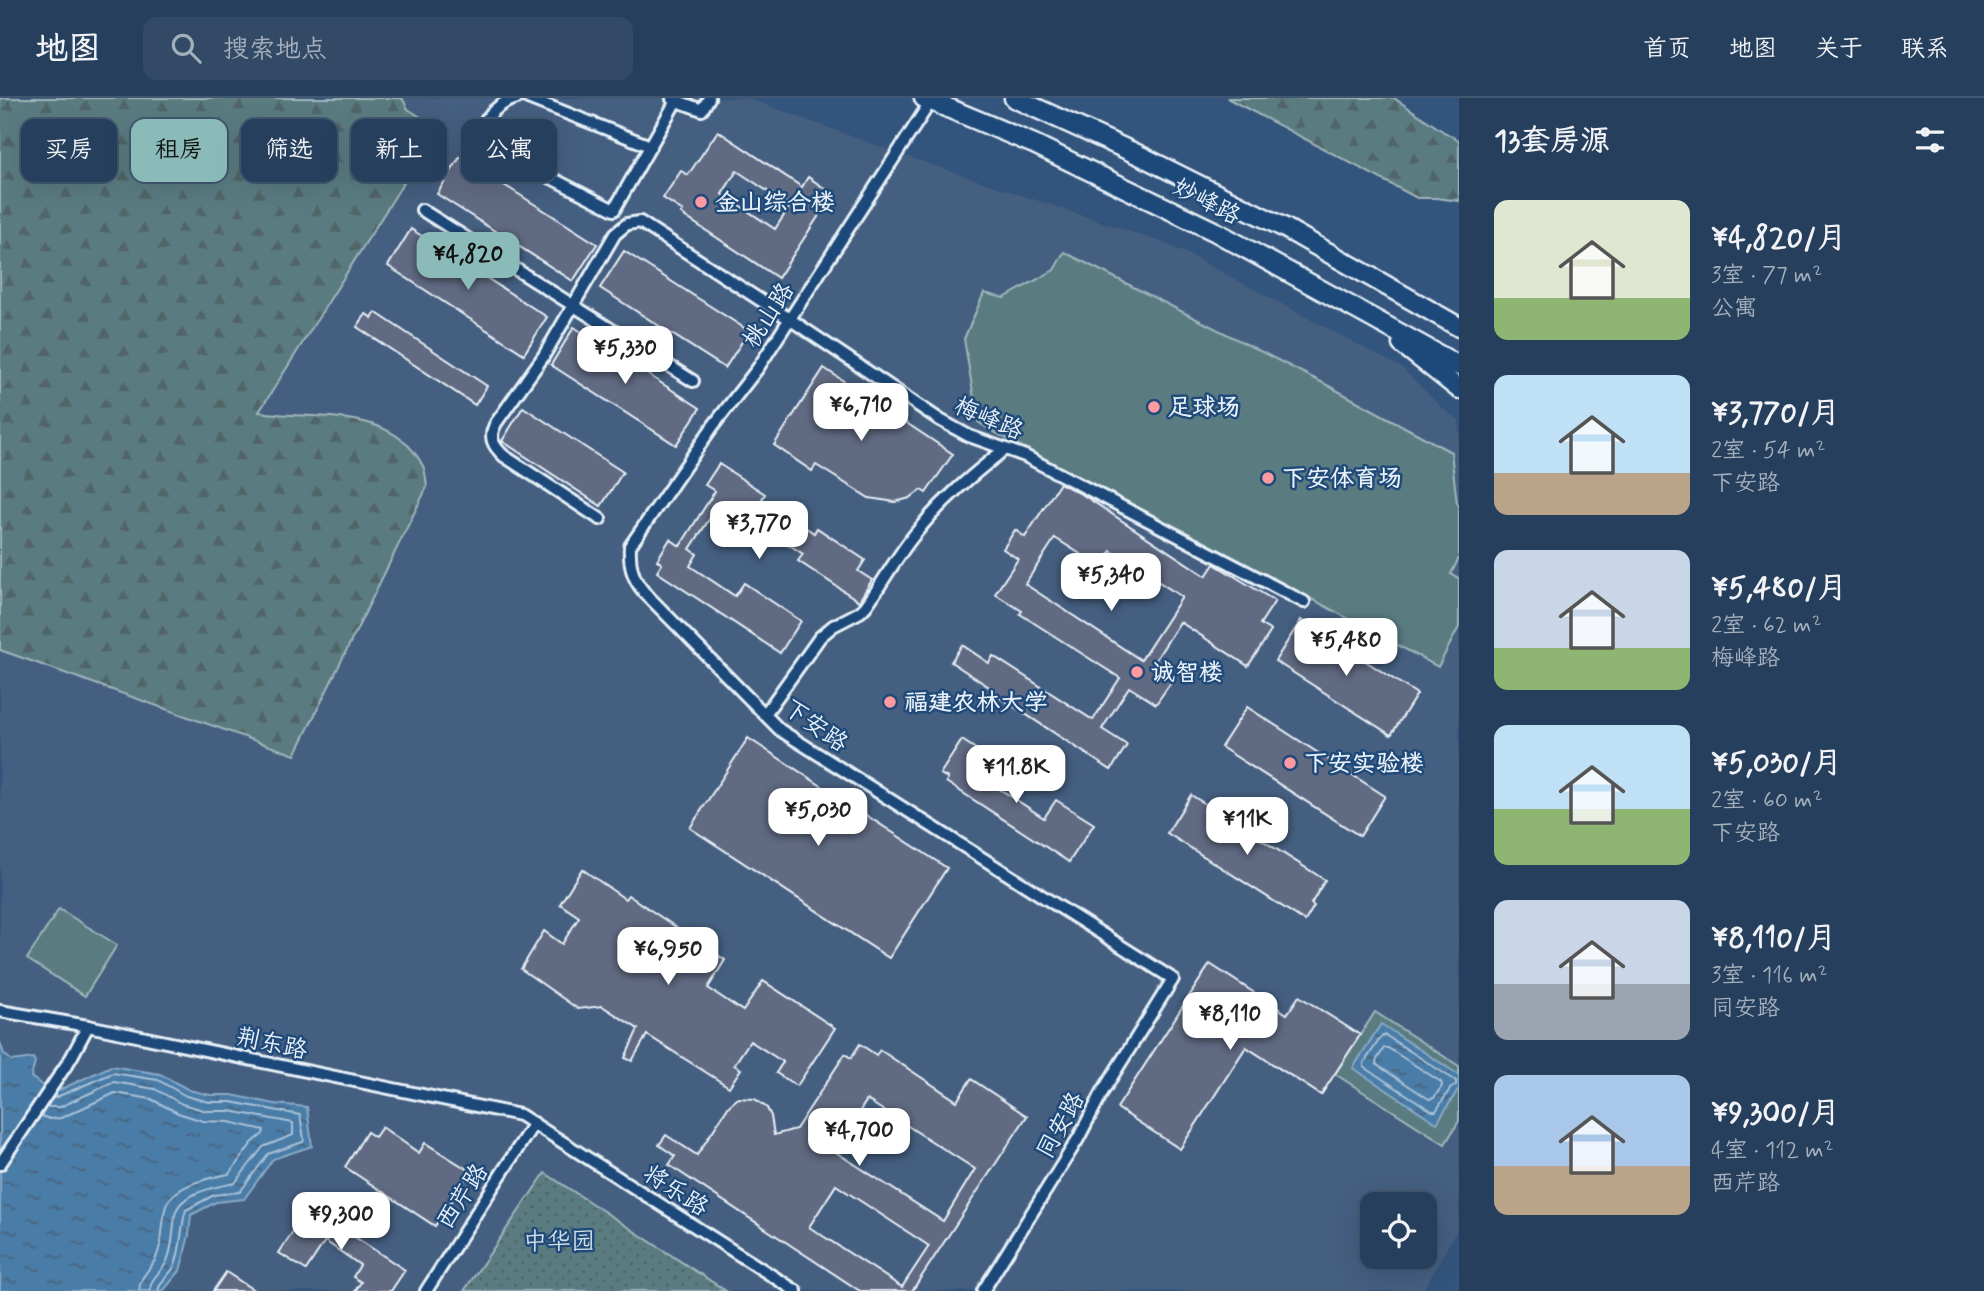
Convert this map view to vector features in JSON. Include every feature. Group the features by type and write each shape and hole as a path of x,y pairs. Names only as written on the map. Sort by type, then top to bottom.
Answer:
{"main road":[{"name":"妙峰路","path":"1014,98 1285,228 1459,327"},
{"name":"妙峰路","path":"927,99 1034,144 1227,238 1459,366"},
{"path":"1370,316 1459,389"}],"street":[{"path":"517,98 507,100 494,110 473,138 614,210 673,99 702,110 709,98"},
{"path":"528,98 650,146"},
{"name":"桃山路","path":"630,546 791,320 927,99"},
{"path":"422,209 693,381"},
{"name":"梅峰路","path":"573,305 615,234 626,224 640,222 940,420 969,436 1044,466 1304,602"},
{"path":"573,305 531,375 493,428 491,437 504,456 600,519"},
{"path":"765,715 820,637 832,626 860,612 866,606 907,544 932,514 958,487 1005,449"},
{"name":"下安路","path":"630,546 629,559 638,584 780,730 1173,979"},
{"name":"同安路","path":"983,1291 1078,1139 1102,1091 1173,979"},
{"name":"荆东路","path":"0,1011 88,1026 520,1115 534,1123"},
{"path":"0,1164 71,1058 88,1026"},
{"name":"西芹路","path":"426,1291 534,1123"},
{"name":"将乐路","path":"534,1123 796,1291"}],"shaded area":[{"name":"福建农林大学","path":"402,98 748,98 897,153 1164,243 1402,368 1441,407 1459,420 1459,1226 1437,1266 1437,1192 1360,1192 1360,1269 1435,1269 1423,1291 0,1291 0,650 295,755 357,420 258,412 404,182 447,182 447,119 423,119 408,109"}],"green space":[{"path":"0,98 402,98 408,109 424,119 351,119 351,182 404,182 259,412 349,419 371,424 391,433 409,446 423,466 427,487 295,755 0,650"},
{"path":"1227,98 1394,98 1459,140 1459,201 1417,198"},
{"name":"下安体育场","path":"1064,252 1325,384 1451,452 1459,505 1459,558 1451,574 1459,578 1459,627 1438,667 978,422 964,339 984,293 1004,298 1054,270"},
{"path":"59,909 117,945 85,996 27,959"},
{"path":"1375,1012 1459,1066 1459,1121 1445,1144 1335,1074"},
{"name":"中华园","path":"545,1173 726,1291 464,1291"}],"water":[{"path":"1381,1024 1459,1075 1459,1088 1437,1123 1353,1068"},
{"path":"0,1042 4,1054 12,1061 33,1058 35,1062 31,1077 53,1093 111,1066 160,1074 189,1090 210,1095 232,1095 307,1107 312,1146 273,1159 244,1199 216,1202 191,1215 180,1271 163,1291 0,1291"}],"building":[{"name":"金山综合楼","path":"718,131 802,187 808,177 833,194 778,278 681,214 683,211 663,198 681,171 688,175","holes":["737,171 790,206 775,229 722,194"]},
{"path":"460,157 461,182 499,182 597,244 573,281 437,194 447,182"},
{"path":"411,229 547,317 524,354 388,266"},
{"path":"624,251 749,331 725,368 600,288"},
{"path":"375,312 487,386 475,405 357,327 366,314 372,318"},
{"path":"574,327 700,408 676,445 551,365"},
{"path":"824,368 953,454 926,493 921,490 910,498 895,502 869,498 816,465 812,471 774,445"},
{"path":"523,407 623,472 601,506 502,441"},
{"path":"719,464 765,494 762,499 814,533 817,528 865,560 858,571 872,580 859,601 798,561 803,554 747,517 741,525 716,509 690,549 697,554 690,566 735,596 744,583 801,621 780,653 657,572 662,564 657,560 670,539 680,546 715,491 705,485"},
{"name":"诚智楼","path":"1060,483 1083,495 1206,576 1214,564 1275,601 1260,624 1271,631 1248,666 1180,622 1153,664 1174,678 1156,704 1129,687 1102,729 1127,745 1111,770 993,693 995,691 951,662 962,645 989,663 993,656 1093,720 1120,678 1020,614 1022,611 995,594 1018,559 1003,549 1015,530 1025,537","holes":["1055,538 1101,567 1111,551 1182,597 1141,660 1025,584"]},
{"path":"1301,620 1417,694 1391,735 1275,661"},
{"path":"1247,707 1385,796 1360,836 1221,747"},
{"path":"748,738 947,868 889,958 690,828"},
{"path":"962,740 991,759 980,776 1044,818 1056,800 1094,824 1069,862 946,782 948,778 940,774"},
{"path":"1191,795 1325,880 1305,921 1167,833"},
{"path":"582,869 625,899 628,895 725,960 708,988 743,1011 763,981 835,1028 797,1086 776,1073 783,1062 750,1041 734,1065 741,1069 729,1087 647,1035 632,1061 625,1058 638,1029 602,1006 578,1009 521,969 544,931 562,944 579,917 560,904"},
{"path":"1210,964 1287,1014 1299,996 1360,1035 1321,1095 1246,1047 1180,1149 1117,1108"},
{"path":"860,1044 876,1055 880,1050 957,1101 971,1079 1027,1116 912,1291 860,1291 669,1165 675,1156 659,1145 666,1135 697,1155 729,1106 738,1098 755,1099 767,1108 774,1135 796,1129 845,1054 851,1058","holes":["867,1100 975,1169 943,1221 834,1151 847,1131 866,1144 873,1132 854,1120","836,1185 929,1246 902,1287 809,1227"]},
{"path":"382,1127 419,1153 425,1143 470,1171 435,1226 345,1167 367,1132 375,1137"},
{"path":"309,1207 405,1270 391,1291 355,1291 361,1282 353,1277 360,1265 325,1241 306,1270 279,1253"},
{"path":"226,1272 255,1291 213,1291"}],"place":[{"name":"金山综合楼","path":"701,202"},
{"name":"足球场","path":"1154,407"},
{"name":"下安体育场","path":"1268,478"},
{"name":"诚智楼","path":"1137,672"},
{"name":"福建农林大学","path":"890,702"},
{"name":"下安实验楼","path":"1290,763"}]}
